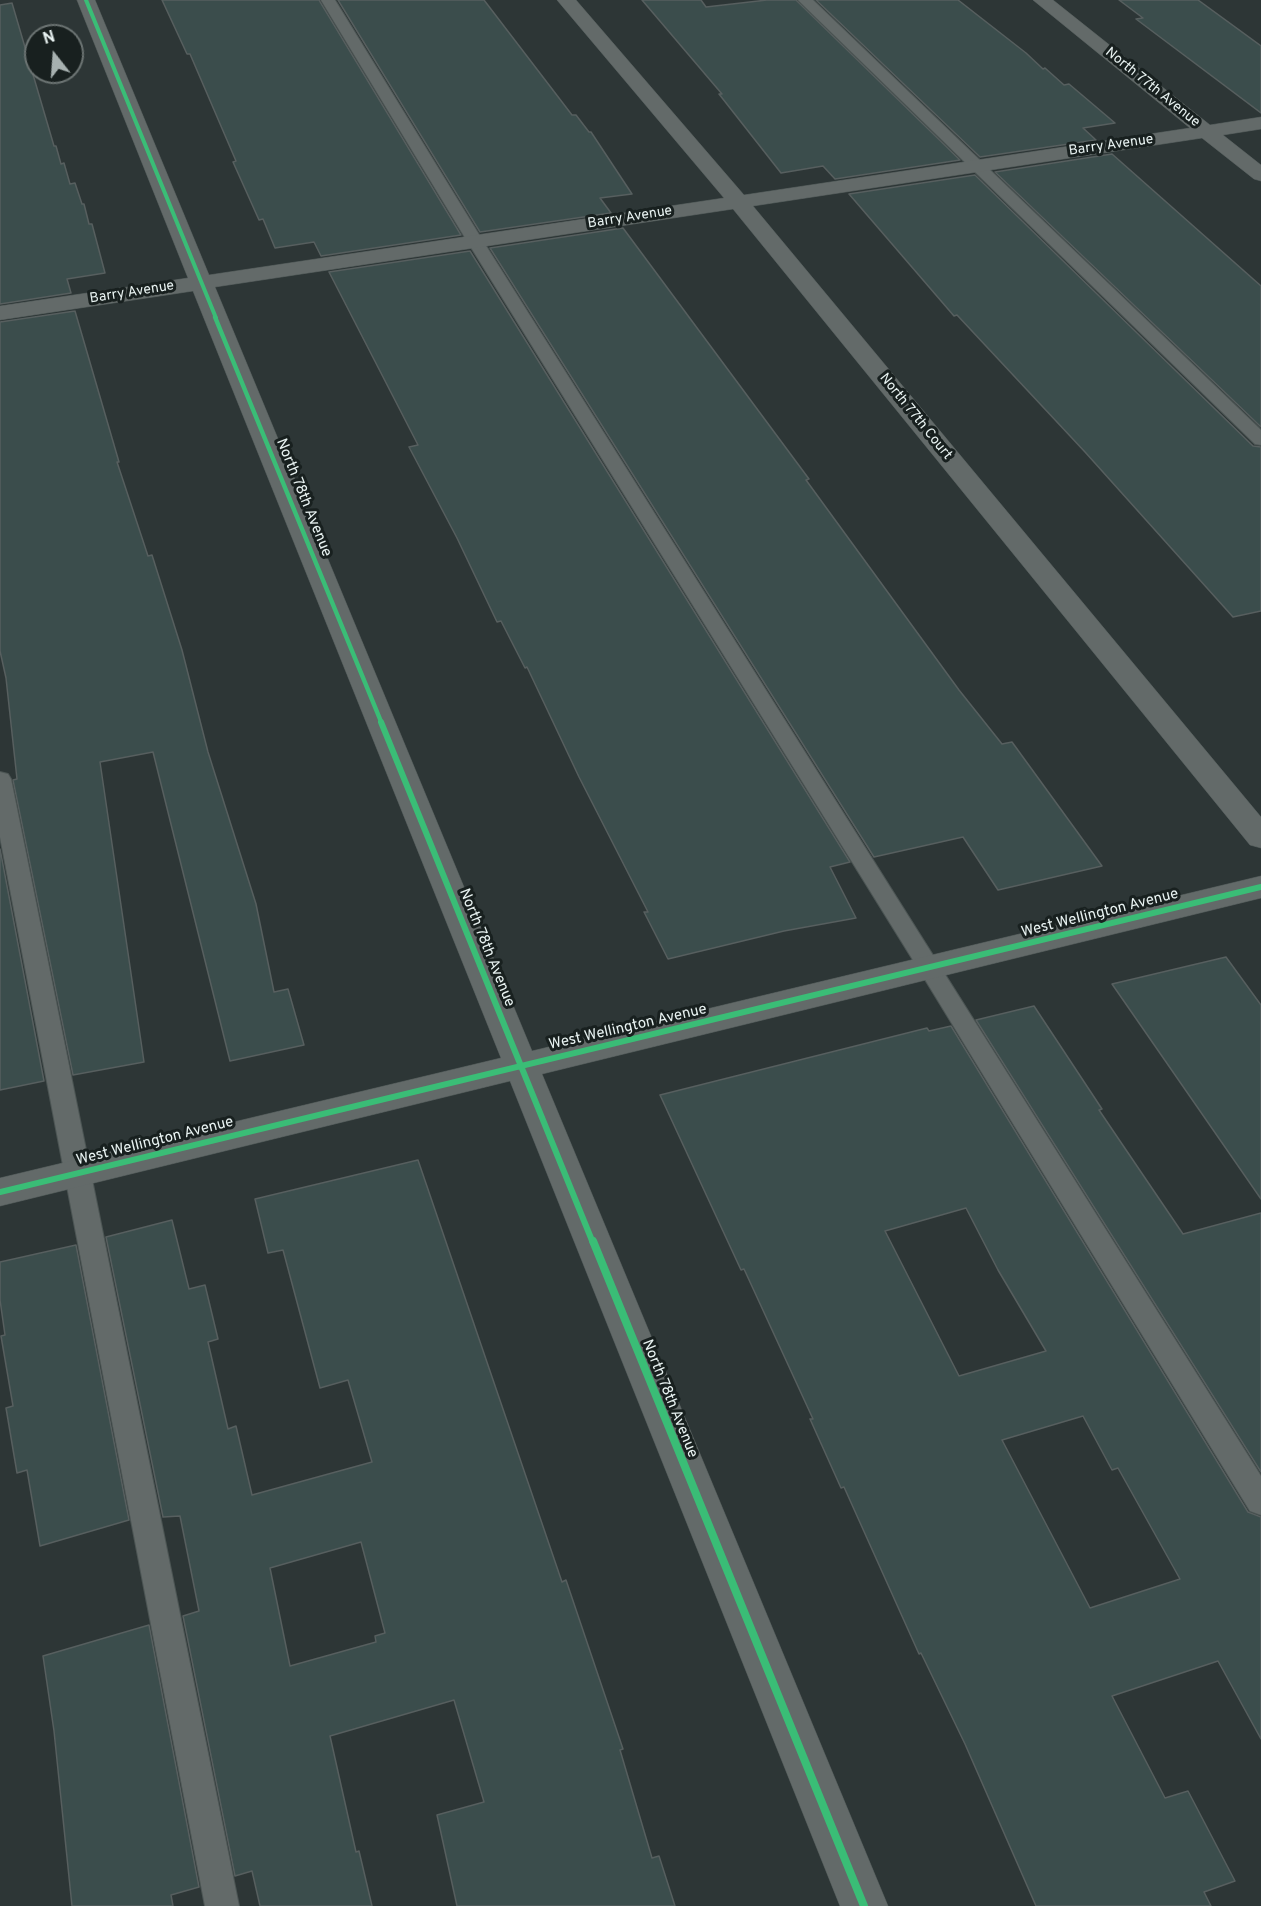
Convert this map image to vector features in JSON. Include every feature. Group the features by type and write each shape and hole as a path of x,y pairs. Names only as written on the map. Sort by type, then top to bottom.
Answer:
{"street":[{"name":"North 78th Avenue","path":"86,0 864,1906"},
{"name":"North 77th Court","path":"566,0 738,201 1261,838"},
{"name":"North 77th Avenue","path":"1042,0 1261,175"},
{"name":"Barry Avenue","path":"0,313 1261,123"},
{"name":"West Wellington Avenue","path":"0,1192 1261,887"}],"lane":[{"path":"328,0 475,241 930,967 1261,1502"},
{"path":"805,0 1261,440"},
{"path":"0,779 222,1906"}],"building":[{"path":"162,0 319,0 461,235 321,256 314,242 275,248 263,219 259,220 233,162 236,161 190,54 187,54"},
{"path":"338,0 484,0 572,115 576,115 591,132 632,194 600,198 611,213 480,232"},
{"path":"642,0 701,0 706,7 767,0 796,0 960,160 835,179 823,166 781,173 719,94 722,94"},
{"path":"816,0 958,0 1064,85 1069,84 1115,123 1083,128 1096,140 980,157"},
{"path":"1119,0 1198,0 1261,46 1261,113 1136,19 1143,18"},
{"path":"12,3 24,44 24,84 36,84 61,164 64,163 70,184 75,183 89,224 92,224 105,273 67,279 71,293 0,304 0,5"},
{"path":"1112,154 1261,286 1261,427 995,172"},
{"path":"975,175 1253,446 1261,447 1261,611 1233,617 1085,452 957,315 954,316 849,194"},
{"path":"623,228 809,479 806,480 959,690 1002,744 1012,742 1102,866 998,890 963,837 874,857 490,248"},
{"path":"470,251 850,862 830,867 856,918 784,931 668,959 644,912 648,912 579,777 527,667 525,668 501,621 497,622 457,538 409,447 418,445 329,272"},
{"path":"75,311 119,462 117,462 148,556 152,555 182,650 208,752 256,904 274,992 288,989 304,1045 230,1061 153,752 100,762 144,1062 73,1075 13,780 17,779 6,678 0,651 0,322"},
{"path":"0,849 44,1081 0,1090"},
{"path":"1226,957 1261,1005 1261,1199 1112,984"},
{"path":"1034,1006 1102,1109 1099,1110 1183,1234 1261,1213 1261,1472 976,1020"},
{"path":"951,1026 1248,1512 1261,1517 1261,1739 1218,1661 1112,1696 1165,1798 1188,1791 1235,1881 1204,1892 1211,1906 1036,1906 965,1744 921,1653 919,1654 844,1487 841,1488 810,1419 813,1419 744,1269 741,1270 660,1095 927,1028 929,1031","holes":["966,1208 998,1270 1046,1351 959,1376 885,1231","1083,1416 1112,1470 1118,1468 1180,1579 1090,1608 1002,1440"]},
{"path":"418,1160 562,1582 566,1580 623,1749 620,1750 652,1858 659,1856 675,1906 457,1906 437,1815 484,1802 454,1700 330,1736 356,1852 359,1851 372,1906 260,1906 252,1871 235,1876 183,1616 199,1611 180,1516 163,1517 106,1237 172,1220 189,1289 205,1285 218,1339 208,1342 228,1429 236,1426 252,1495 372,1462 348,1380 320,1388 283,1250 268,1253 255,1199","holes":["361,1542 385,1633 375,1636 376,1642 290,1666 270,1568"]},
{"path":"76,1245 129,1520 40,1546 27,1470 17,1473 6,1408 13,1406 1,1336 5,1335 0,1300 0,1262"},
{"path":"149,1625 199,1887 171,1895 173,1906 72,1906 54,1731 43,1656"}],"cycle path":[{"path":"86,0 864,1906"},
{"path":"0,1192 1261,887"}]}
